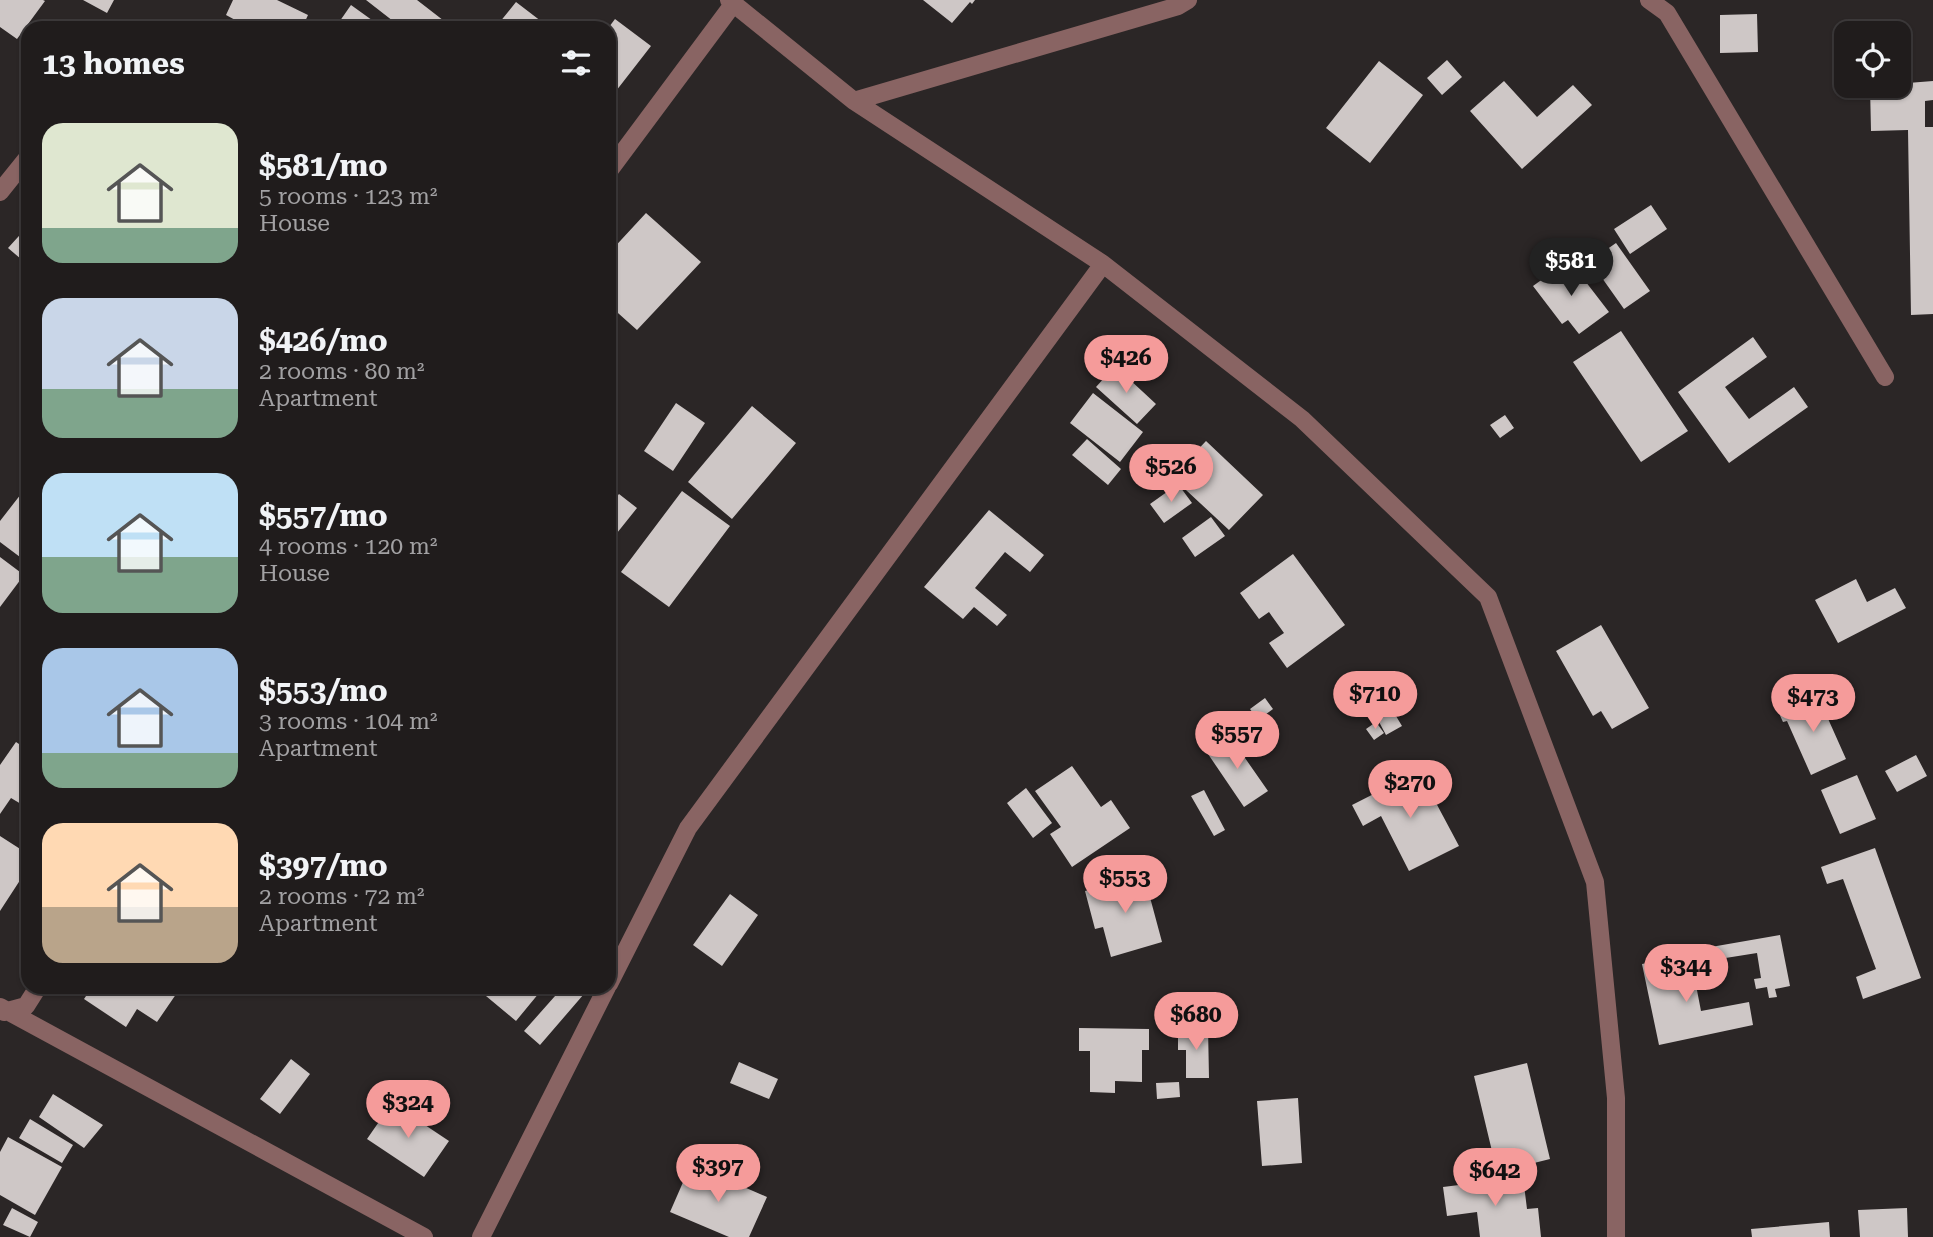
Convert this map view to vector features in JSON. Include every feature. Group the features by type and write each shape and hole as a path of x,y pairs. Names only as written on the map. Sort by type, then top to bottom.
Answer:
{"street":[{"path":"854,101 1178,6 1188,0"},
{"path":"1649,0 1667,13 1885,377"},
{"path":"616,161 732,2 854,101 1103,264 1302,419 1488,597 1594,882 1616,1098 1616,1237"},
{"path":"0,192 21,166"},
{"path":"616,970 688,828 1103,264"},
{"path":"2,1012 26,1006 34,994"},
{"path":"481,1237 604,994"},
{"path":"2,1012 424,1237"}],"building":[{"path":"0,0 45,1 30,21 21,21 21,34 17,39 0,27"},
{"path":"83,0 114,0 107,13"},
{"path":"233,0 277,0 308,15 305,21 237,21 226,15"},
{"path":"366,0 417,0 444,21 393,21"},
{"path":"923,0 975,0 972,4 970,2 952,23"},
{"path":"516,2 541,21 501,21"},
{"path":"351,5 373,21 340,21"},
{"path":"1757,14 1758,52 1720,53 1720,15"},
{"path":"615,19 651,46 616,91 616,21 614,21"},
{"path":"1447,60 1462,77 1442,95 1427,78"},
{"path":"1379,61 1423,95 1370,163 1326,128"},
{"path":"1504,81 1537,117 1573,85 1592,105 1522,169 1470,111"},
{"path":"1933,81 1933,100 1925,101 1925,127 1933,127 1933,314 1911,315 1908,130 1871,131 1870,98 1911,98 1911,83"},
{"path":"1651,205 1667,229 1630,254 1614,229"},
{"path":"646,213 701,262 637,330 616,311 616,245"},
{"path":"21,234 21,259 8,248"},
{"path":"1616,243 1650,291 1624,309 1590,261"},
{"path":"1569,260 1609,312 1579,334 1568,320 1562,324 1533,286"},
{"path":"1621,331 1688,431 1641,462 1573,362"},
{"path":"1753,337 1767,357 1725,387 1749,419 1794,387 1808,407 1729,463 1678,392"},
{"path":"1115,366 1156,404 1137,424 1096,387"},
{"path":"1093,393 1143,432 1120,462 1070,423"},
{"path":"676,403 705,423 673,471 644,451"},
{"path":"752,406 796,443 732,519 688,482"},
{"path":"1505,415 1514,428 1500,438 1490,425"},
{"path":"1087,439 1121,469 1108,485 1072,455"},
{"path":"1206,441 1263,495 1229,530 1172,477"},
{"path":"1178,484 1192,503 1164,523 1150,504"},
{"path":"682,491 730,526 669,607 621,572"},
{"path":"21,494 21,558 0,542 0,521"},
{"path":"619,494 637,508 616,534 616,498"},
{"path":"989,510 1044,555 1030,572 1005,552 975,588 1007,615 997,626 974,607 963,619 924,587"},
{"path":"1211,517 1225,536 1195,557 1182,538"},
{"path":"1293,554 1345,625 1287,668 1269,643 1284,633 1269,612 1259,619 1240,593"},
{"path":"0,557 21,573 21,579 0,607"},
{"path":"1856,579 1867,602 1895,588 1906,608 1838,643 1815,600"},
{"path":"1601,625 1649,708 1612,729 1601,711 1593,716 1556,651"},
{"path":"1817,694 1846,759 1811,775 1787,721 1783,722 1778,711"},
{"path":"1265,698 1273,709 1258,720 1250,709"},
{"path":"1393,711 1402,726 1386,735 1378,720"},
{"path":"1376,722 1384,733 1374,740 1366,729"},
{"path":"1229,735 1268,791 1244,807 1206,751"},
{"path":"16,742 21,745 21,804 11,798 0,814 0,765"},
{"path":"1916,755 1927,776 1897,792 1885,771"},
{"path":"1072,766 1101,807 1111,800 1130,828 1072,867 1050,834 1061,827 1035,791"},
{"path":"1419,771 1459,846 1409,871 1381,816 1363,826 1352,805"},
{"path":"1857,775 1876,819 1840,834 1821,790"},
{"path":"1026,788 1052,823 1033,838 1007,803"},
{"path":"1204,790 1225,830 1214,836 1191,796"},
{"path":"0,836 21,850 21,879 0,911"},
{"path":"1875,848 1921,978 1863,999 1856,977 1876,969 1843,879 1827,884 1821,867"},
{"path":"1144,875 1162,942 1111,957 1103,927 1095,929 1085,891"},
{"path":"730,894 758,915 722,966 693,945"},
{"path":"1780,935 1790,986 1775,989 1777,997 1769,998 1767,987 1756,989 1754,979 1761,978 1757,953 1713,960 1711,947"},
{"path":"1690,954 1701,1011 1749,1002 1753,1025 1659,1045 1642,964"},
{"path":"87,994 176,994 157,1022 137,1009 126,1027 84,999"},
{"path":"488,994 538,994 516,1021 486,996"},
{"path":"557,994 584,994 540,1045 524,1031"},
{"path":"1188,1027 1208,1027 1209,1078 1186,1078 1186,1050 1178,1050 1178,1036 1188,1036"},
{"path":"1079,1028 1149,1029 1149,1050 1142,1050 1142,1082 1115,1081 1115,1093 1090,1092 1090,1051 1079,1051"},
{"path":"291,1059 310,1074 280,1114 260,1099"},
{"path":"739,1062 778,1079 769,1099 730,1083"},
{"path":"1527,1063 1550,1159 1497,1172 1474,1076"},
{"path":"1179,1082 1180,1097 1157,1099 1156,1083"},
{"path":"53,1094 103,1125 84,1148 39,1117"},
{"path":"1298,1098 1302,1163 1262,1166 1257,1101"},
{"path":"392,1103 449,1141 424,1177 367,1139"},
{"path":"30,1119 73,1145 62,1163 19,1138"},
{"path":"8,1137 62,1167 35,1215 0,1195 0,1152"},
{"path":"691,1164 767,1197 749,1237 729,1237 670,1212"},
{"path":"1523,1177 1527,1209 1538,1208 1541,1237 1480,1237 1477,1212 1447,1216 1443,1187"},
{"path":"12,1208 38,1222 30,1237 3,1225"},
{"path":"1907,1208 1908,1237 1860,1237 1858,1210"},
{"path":"1829,1222 1830,1237 1752,1237 1751,1229"}]}
